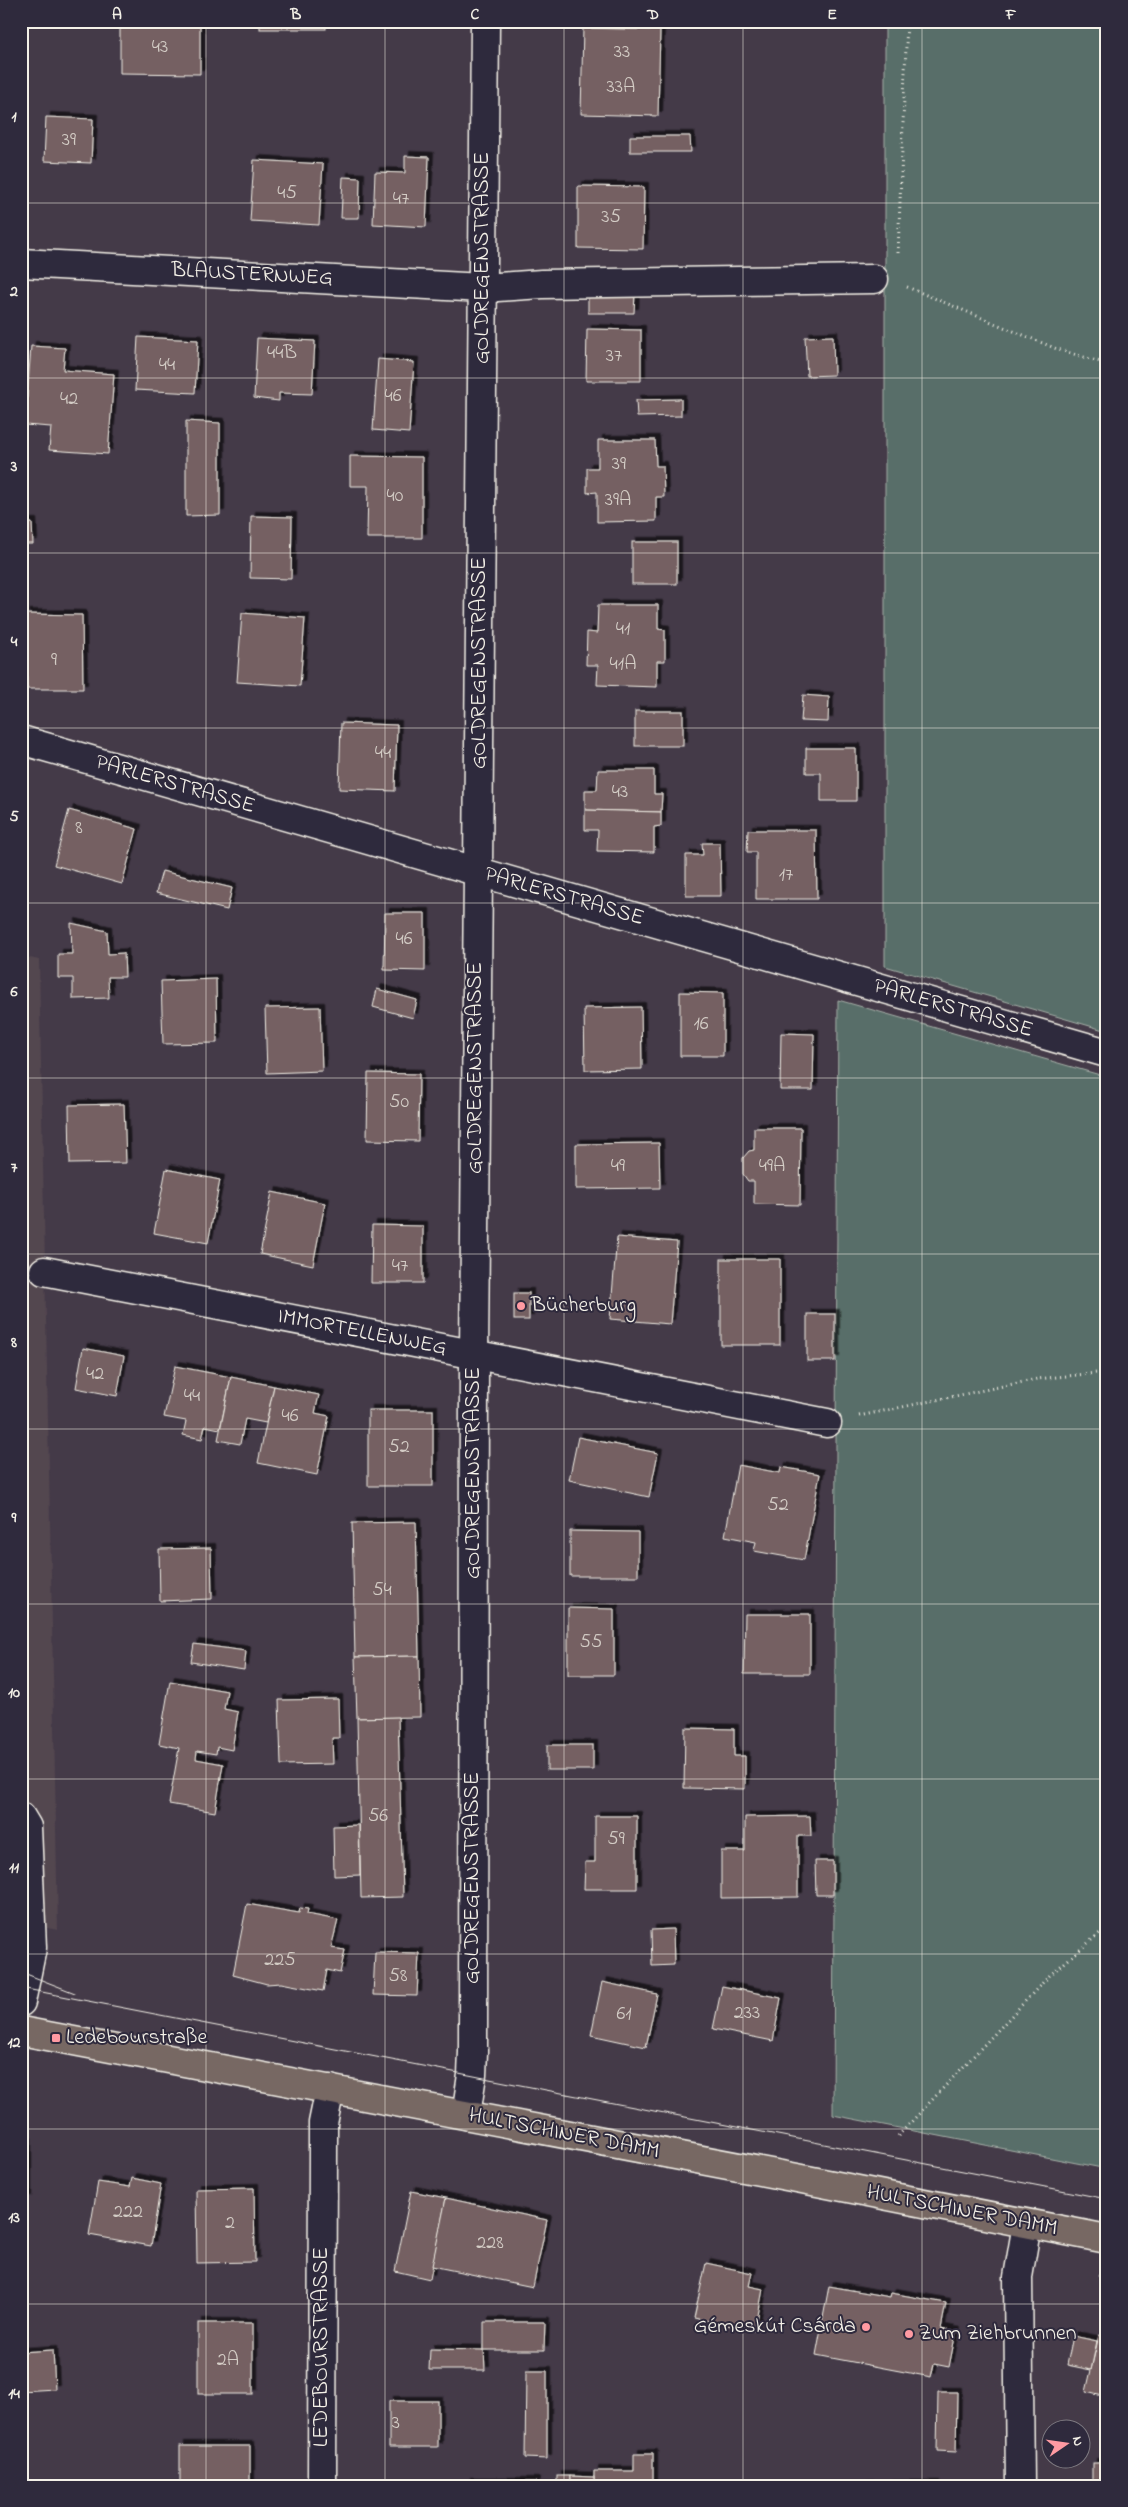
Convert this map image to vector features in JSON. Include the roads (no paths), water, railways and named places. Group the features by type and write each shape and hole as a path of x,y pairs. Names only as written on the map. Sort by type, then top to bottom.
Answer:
{"main road":[{"name":"HULTSCHINER DAMM","path":"21,2031 1107,2239"}],"street":[{"name":"GOLDREGENSTRASSE","path":"466,2115 472,2075 473,2052 474,1355 485,21"},
{"name":"BLAUSTERNWEG","path":"21,263 483,288 542,284 885,281"},
{"name":"PARLERSTRASSE","path":"21,740 1107,1053"},
{"name":"IMMORTELLENWEG","path":"44,1271 827,1423"},
{"path":"21,1817 27,1827 25,1880 32,1948 21,2002"},
{"name":"LEDEBOURSTRASSE","path":"322,2486 323,2124 330,2089"},
{"path":"1020,2486 1018,2277 1027,2224"}],"tram line":[{"path":"21,1972 75,1993"},
{"path":"21,1988 1107,2199"}],"place":[{"name":"Bücherburg","path":"521,1306"},
{"name":"Ledebourstraße","path":"56,2038"},
{"name":"Gémeskút Csárda","path":"866,2327"},
{"name":"Zum Ziehbrunnen","path":"909,2334"}]}
